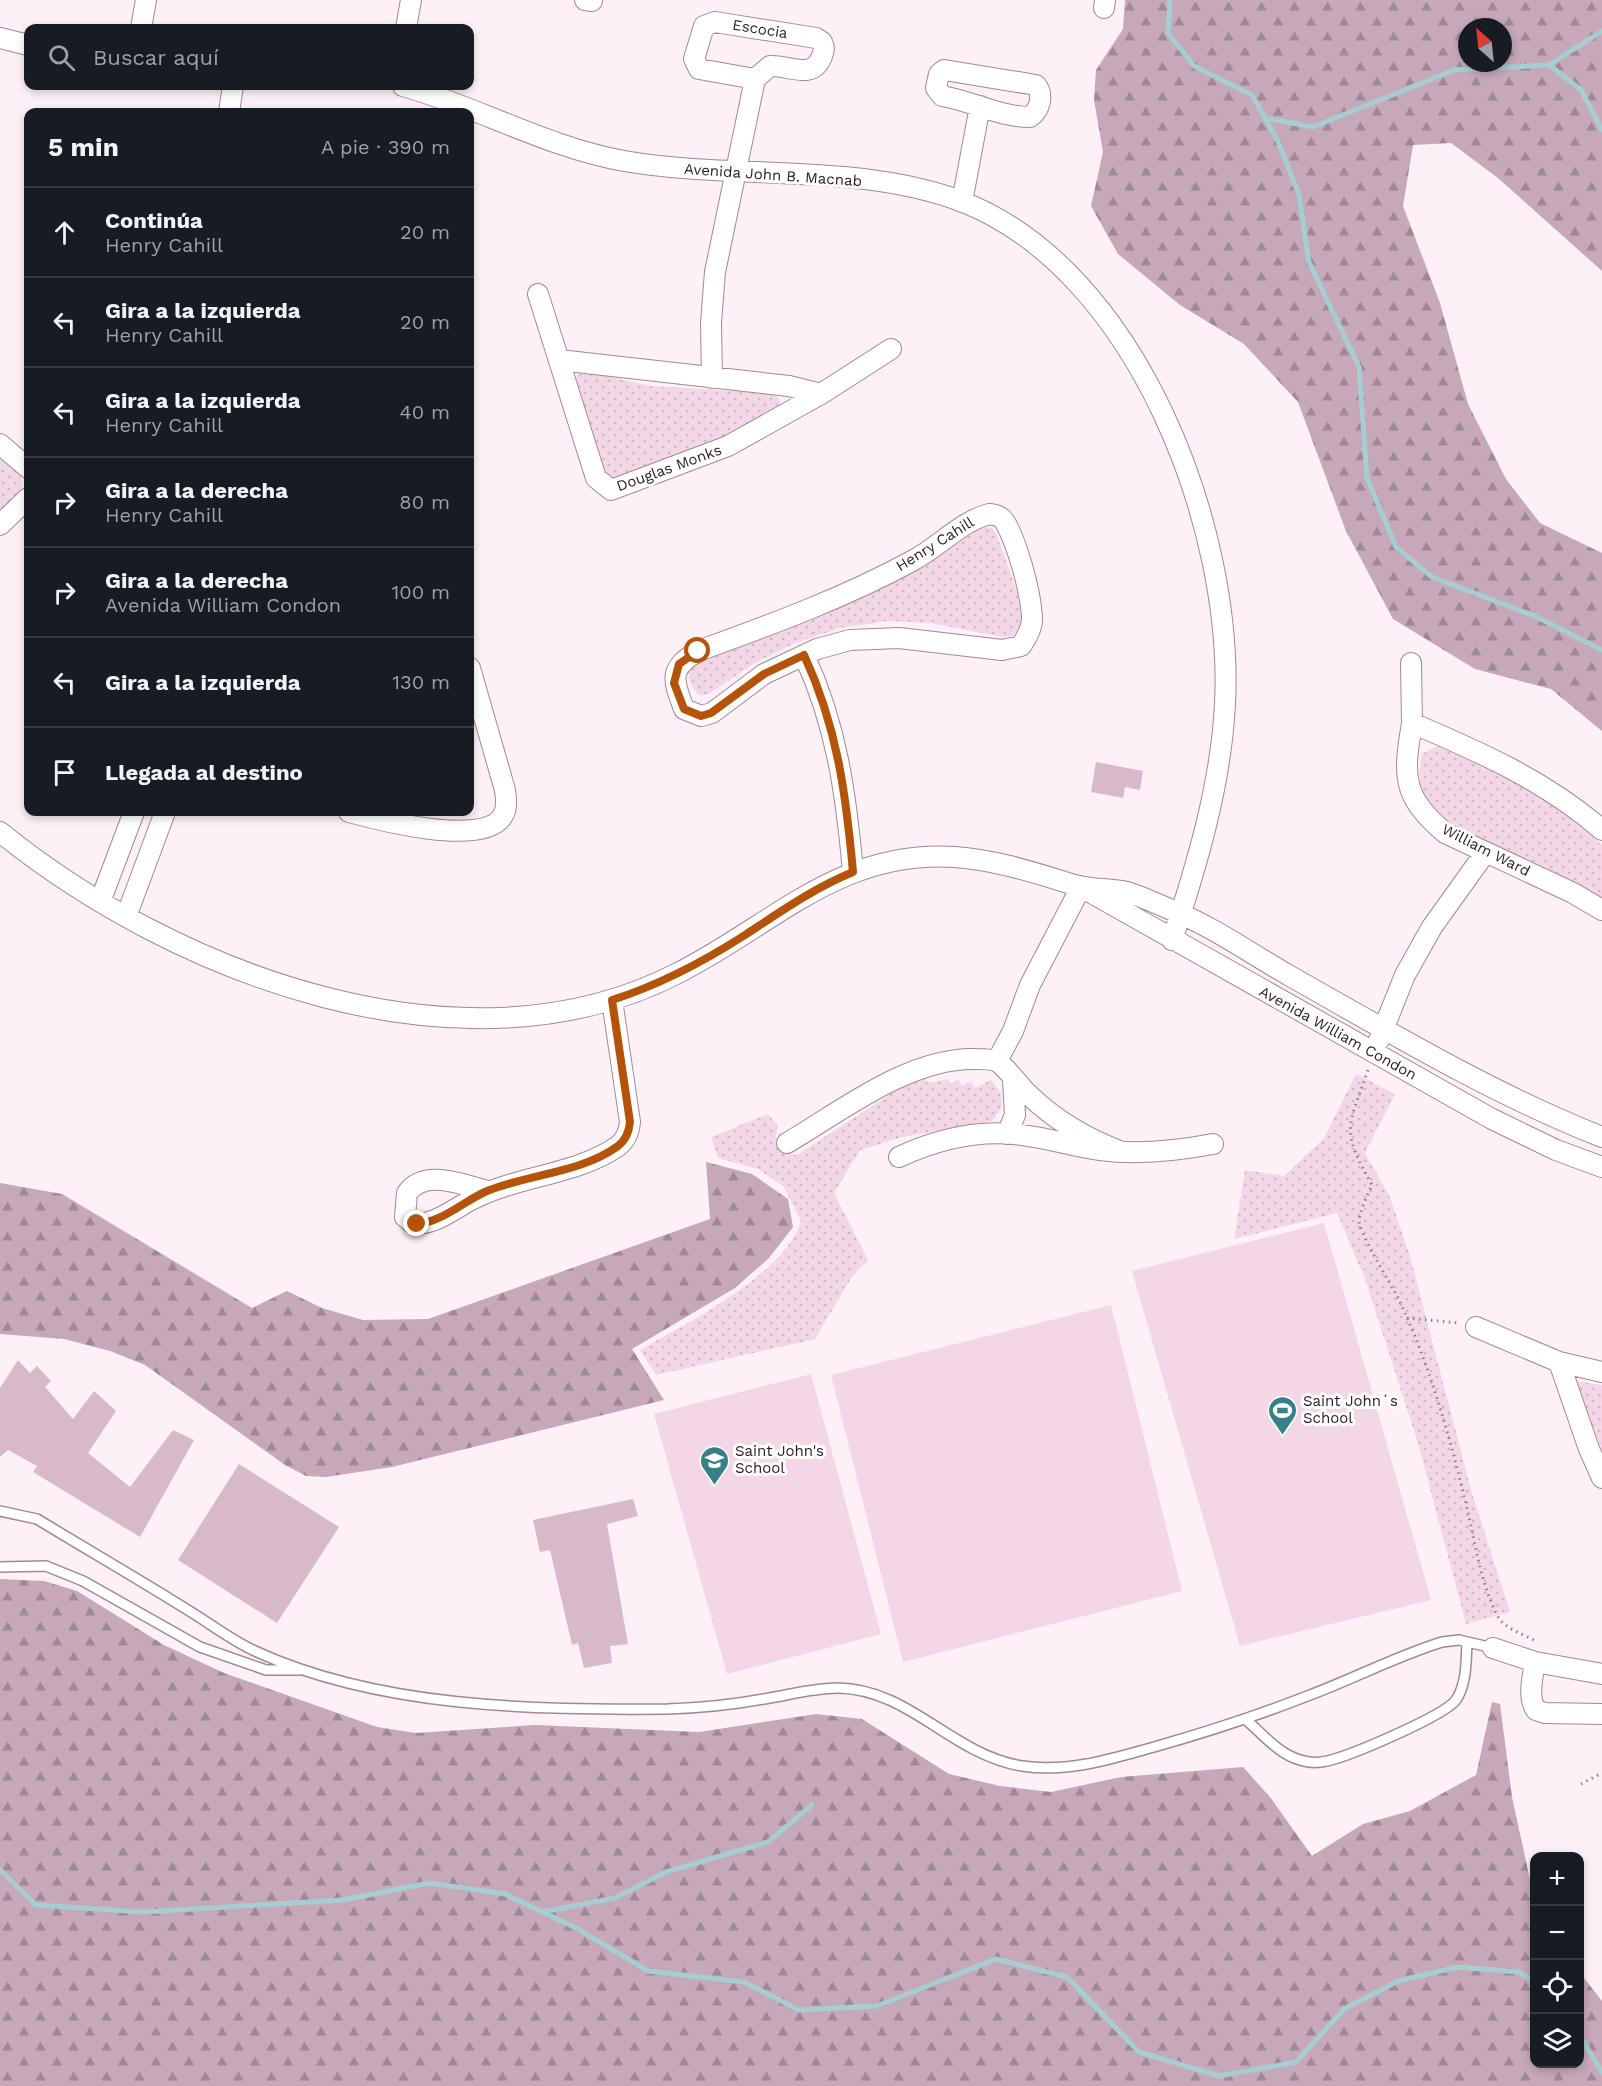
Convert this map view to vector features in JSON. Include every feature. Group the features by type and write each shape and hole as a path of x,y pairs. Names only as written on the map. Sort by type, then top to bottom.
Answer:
{"street":[{"path":"142,24 146,0"},
{"path":"407,24 411,0"},
{"name":"Escocia","path":"715,22 816,38 822,42 824,49 819,63 813,69 806,71 770,66 755,79 699,69 694,59 704,26 715,22"},
{"path":"0,38 24,44"},
{"path":"948,70 1032,83 1041,91 1037,111 1030,117 999,113 980,106 968,100 939,94 936,88 939,74 948,70"},
{"path":"712,378 711,323 714,283 755,79"},
{"path":"230,108 232,90"},
{"name":"Avenida John B. Macnab","path":"415,90 466,108"},
{"path":"962,202 980,106"},
{"name":"Avenida John B. Macnab","path":"474,111 550,142 586,153 656,166 842,178 913,188 962,202 992,216 1038,247 1071,276 1102,313 1157,405 1199,506 1220,602 1226,671 1225,706 1218,763 1181,914 1172,940"},
{"name":"Douglas Monks","path":"538,294 596,478 611,490 729,446 821,394 891,349"},
{"path":"559,360 789,386 821,394"},
{"path":"0,444 24,465"},
{"path":"0,525 24,502"},
{"name":"Henry Cahill","path":"998,515 1004,522 1021,565 1032,618 1028,636 1021,646 1002,650 899,638 850,640 804,655 764,674 711,713 701,716 684,709 674,683 679,664 698,651 794,616 914,561 982,516 998,515"},
{"path":"804,655 820,690 846,791 853,872"},
{"name":"William Ward","path":"1411,663 1412,723 1407,776 1413,798 1422,811 1445,833 1573,893 1602,910"},
{"path":"364,816 433,829 483,828 502,818 506,808 505,789 474,682"},
{"path":"1412,723 1481,753 1534,780 1581,811 1602,830"},
{"path":"100,902 132,816"},
{"path":"126,917 164,816"},
{"name":"Avenida William Condon","path":"0,832 100,902 200,956 304,992 383,1009 457,1016 553,1012 612,1000 654,985 710,957 811,891 853,872 914,858 954,857 1030,870 1081,887 1513,1130 1602,1167"},
{"path":"1374,1053 1405,975 1432,927 1485,853"},
{"path":"997,1061 1013,1031 1030,985 1081,887"},
{"name":"Avenida William Condon","path":"1081,887 1125,892 1181,914 1383,1029 1559,1120 1602,1137"},
{"path":"488,1191 573,1166 609,1151 623,1142 630,1122 612,1000"},
{"path":"787,1143 915,1069 963,1058 997,1061 1013,1080 1070,1128 1091,1141 1122,1152"},
{"path":"1007,1134 1016,1115 1013,1080"},
{"path":"899,1156 941,1140 985,1134 1007,1134 1122,1152 1168,1151 1213,1144"},
{"path":"1476,1327 1559,1362 1602,1372"},
{"path":"1559,1362 1589,1449 1602,1478"},
{"path":"1493,1648 1540,1654 1602,1674"},
{"path":"1540,1654 1532,1694 1536,1710 1545,1713 1602,1714"}],"lane":[{"path":"0,1511 37,1519 253,1651 304,1670 350,1682 436,1699 522,1706 700,1708 749,1702 817,1689 853,1689 870,1692 903,1704 951,1738 985,1756 1034,1767 1094,1763 1245,1719 1450,1640 1493,1648"},
{"path":"0,1567 46,1566 83,1581 200,1647 266,1670 304,1670"},
{"path":"1245,1719 1289,1756 1308,1762 1334,1759 1433,1717 1449,1707 1461,1691 1467,1642"}],"path":[{"path":"1374,1053 1348,1125 1352,1149 1372,1185 1358,1221 1362,1235 1378,1259 1407,1318 1449,1434 1486,1586 1497,1616 1509,1629 1526,1634 1540,1654"},
{"path":"1407,1318 1453,1322 1476,1327"},
{"path":"1581,1784 1602,1773"}],"green space":[{"path":"1125,0 1602,0 1602,271 1498,178 1451,143 1413,145 1403,206 1440,303 1468,404 1506,479 1540,523 1602,553 1602,731 1551,689 1475,669 1393,619 1346,531 1298,402 1244,344 1180,305 1118,254 1091,206 1103,152 1094,100 1096,70 1123,29"},
{"path":"706,1162 752,1174 788,1199 793,1227 769,1258 735,1288 632,1349 664,1400 392,1467 326,1477 306,1476 285,1465 145,1365 110,1351 64,1339 0,1334 0,1183 62,1194 252,1308 287,1291 322,1308 363,1320 428,1319 710,1219"},
{"path":"0,1579 44,1581 77,1591 164,1645 224,1673 377,1727 416,1733 535,1725 699,1732 816,1714 862,1719 949,1774 1000,1786 1051,1792 1121,1777 1243,1767 1270,1797 1312,1856 1363,1824 1410,1811 1476,1775 1492,1702 1500,1704 1512,1797 1530,1880 1530,2068 1584,2068 1584,1978 1602,2001 1602,2086 0,2086"}],"shaded area":[{"path":"583,371 651,386 773,393 780,400 780,406 729,438 619,480 603,478 575,378"},
{"path":"0,457 16,470 21,485 14,498 0,511"},
{"path":"982,526 992,528 996,533 1018,594 1022,624 1013,636 1003,637 930,623 887,621 840,628 795,643 753,664 709,694 699,695 692,686 689,678 690,667 705,658 781,632 850,603 920,568"},
{"path":"1438,746 1545,797 1602,845 1602,903 1479,842 1436,811 1422,790 1420,770 1422,754"},
{"path":"923,1073 928,1083 948,1079 951,1084 958,1079 962,1086 971,1081 975,1088 991,1080 1001,1096 999,1112 990,1122 907,1136 860,1150 834,1193 868,1260 851,1278 815,1339 656,1375 640,1350 707,1311 756,1278 792,1241 801,1221 784,1187 758,1169 718,1158 711,1137 768,1114 778,1127 776,1142 778,1146 786,1152 797,1155"},
{"path":"1356,1074 1395,1094 1365,1153 1389,1195 1410,1256 1471,1490 1510,1612 1466,1624 1418,1443 1365,1279 1337,1213 1234,1239 1245,1170 1284,1176 1324,1138"},
{"name":"Saint John´s School","path":"1324,1223 1431,1600 1240,1646 1132,1271"},
{"path":"1111,1305 1182,1591 903,1662 831,1375"},
{"path":"811,1374 881,1634 727,1674 654,1414"},
{"path":"1575,1381 1602,1385 1602,1450"}],"building":[{"path":"1096,762 1143,771 1140,790 1125,787 1123,798 1091,792"},
{"path":"18,1360 30,1373 37,1366 51,1381 45,1387 73,1419 94,1391 116,1411 88,1453 130,1487 173,1430 194,1440 140,1537 33,1472 37,1466 8,1450 0,1457 0,1388"},
{"path":"239,1464 339,1527 277,1623 178,1560"},
{"path":"633,1499 638,1516 607,1524 628,1644 610,1646 612,1663 584,1668 578,1643 572,1645 550,1550 540,1552 533,1520"}],"waterway":[{"path":"1170,0 1168,33 1194,66 1252,95 1278,141 1299,195 1309,262 1359,367 1367,478 1396,547 1432,577 1535,616 1602,650"},
{"path":"1549,65 1602,31"},
{"path":"1265,118 1313,127 1454,70 1549,65 1581,90 1602,130"},
{"path":"542,1912 615,1898 666,1872 768,1842 812,1805"},
{"path":"0,1870 36,1905 143,1912 343,1900 429,1883 505,1894 578,1929 648,1971 744,1982 799,2010 877,2006 996,1959 1067,1977 1139,2052 1219,2076 1296,2062 1344,2009 1398,1981 1457,1967 1519,1972 1530,1979"},
{"path":"1584,2043 1602,2072"}],"place":[{"name":"Saint John´s School","path":"1282,1436"},
{"name":"Saint John's School","path":"714,1486"}],"route":[{"path":"417,1224 434,1220 488,1191 573,1166 617,1147 628,1135 630,1122 612,1000 654,985 710,957 811,891 853,872 846,791 820,690 804,655 764,674 711,713 701,716 684,709 674,683 679,664 698,651"}]}
